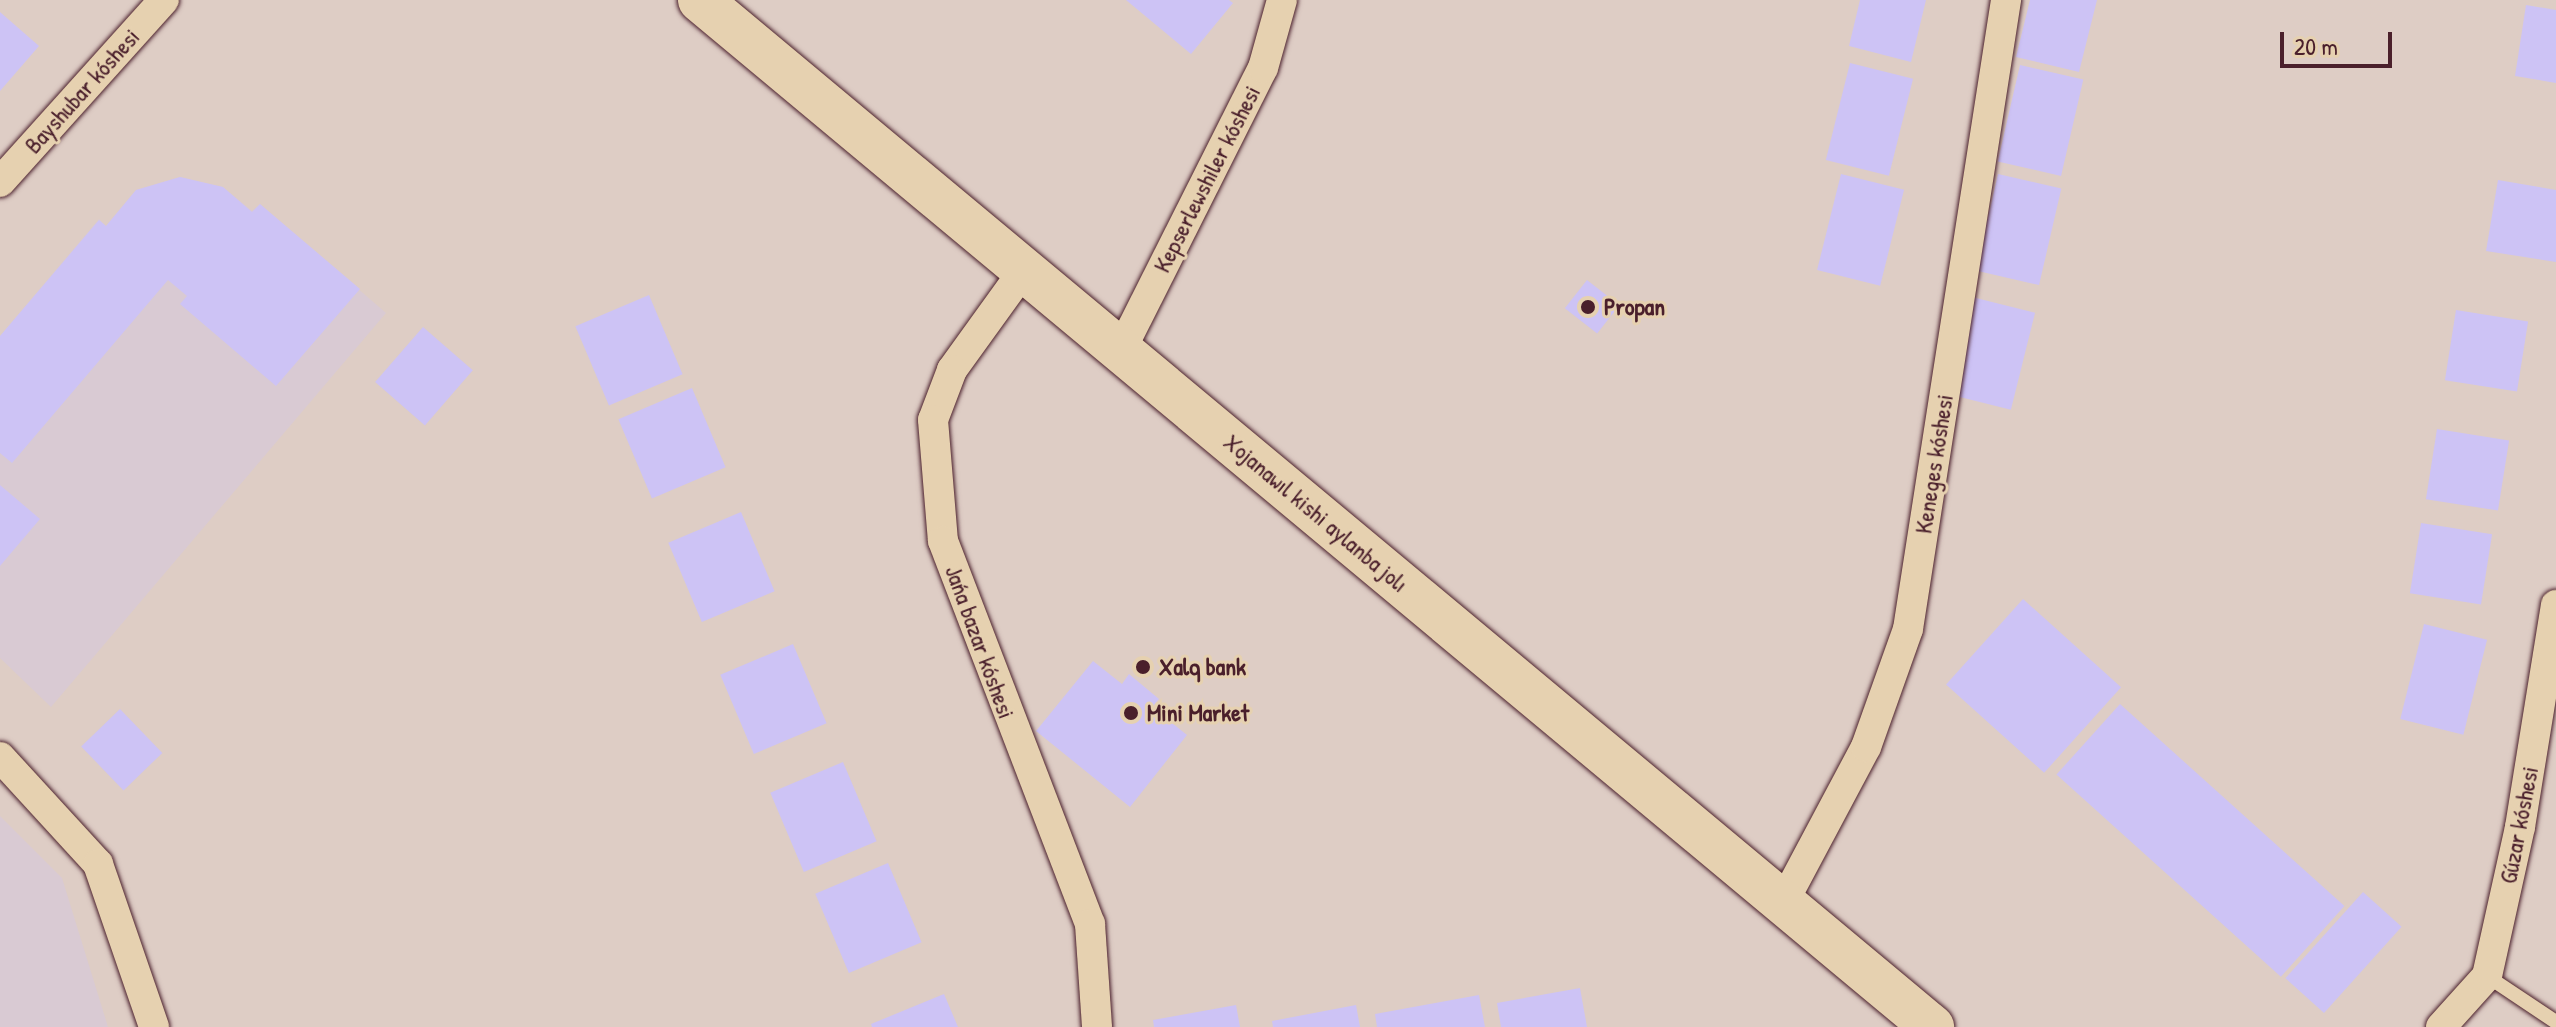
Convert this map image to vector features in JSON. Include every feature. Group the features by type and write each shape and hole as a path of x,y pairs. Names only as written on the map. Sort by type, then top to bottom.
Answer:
{"main road":[{"name":"Xojanawıl kishi aylanba jolı","path":"700,0 1932,1027"}],"street":[{"name":"Bayshubar kóshesi","path":"0,182 164,0"},
{"name":"Kepserlewshiler kóshesi","path":"1120,352 1263,68 1282,0"},
{"name":"Keneges kóshesi","path":"1783,903 1866,747 1908,629 2006,0"},
{"name":"Jańa bazar kóshesi","path":"1024,270 952,370 933,420 943,541 1090,924 1097,1027"},
{"name":"Gúzar kóshesi","path":"2441,1027 2487,976 2520,827 2556,605"},
{"path":"0,757 98,864 154,1027"}],"lane":[{"path":"2487,976 2556,1022"}],"shaded area":[{"path":"180,177 223,187 252,211 260,204 386,313 51,707 0,658 0,336 99,219 106,226 136,190"},
{"path":"0,816 62,878 108,1027 0,1027"}],"building":[{"path":"1126,0 1229,0 1233,3 1191,54"},
{"path":"1860,0 1926,0 1911,62 1849,46"},
{"path":"2030,0 2097,0 2079,72 2016,57"},
{"path":"2526,5 2556,10 2556,83 2515,76"},
{"path":"0,12 39,46 0,91"},
{"path":"1850,63 1913,79 1889,176 1826,160"},
{"path":"2020,65 2083,80 2061,176 1998,161"},
{"path":"1841,174 1904,190 1880,286 1817,270"},
{"path":"1998,174 2061,189 2039,285 1976,270"},
{"path":"180,177 223,187 252,212 260,204 360,289 276,386 180,304 187,296 168,280 12,463 0,453 0,336 99,220 106,226 136,190"},
{"path":"2498,180 2556,190 2556,262 2486,251"},
{"path":"1587,280 1619,305 1597,334 1565,308"},
{"path":"649,295 683,374 609,405 575,326"},
{"path":"1972,297 2035,313 2011,410 1948,394"},
{"path":"2456,310 2528,321 2517,392 2445,380"},
{"path":"423,327 473,370 425,425 375,382"},
{"path":"692,388 726,467 652,498 618,419"},
{"path":"2437,429 2509,440 2498,511 2426,499"},
{"path":"0,485 40,519 0,566"},
{"path":"741,512 775,591 702,622 668,543"},
{"path":"2421,523 2492,534 2481,604 2410,593"},
{"path":"2023,599 2121,687 2044,773 1946,684"},
{"path":"2424,624 2487,640 2463,735 2400,719"},
{"path":"793,644 827,723 754,754 720,675"},
{"path":"1093,661 1122,684 1129,674 1159,699 1152,707 1187,735 1130,807 1036,731"},
{"path":"2120,704 2344,906 2281,977 2056,775"},
{"path":"120,709 162,753 124,790 81,747"},
{"path":"843,762 877,841 804,872 770,793"},
{"path":"888,863 922,942 849,973 815,894"},
{"path":"2363,892 2402,927 2324,1013 2285,978"},
{"path":"1580,988 1587,1027 1501,1027 1497,1003"},
{"path":"944,994 958,1027 872,1027 871,1024"},
{"path":"1479,995 1485,1027 1377,1027 1375,1014"},
{"path":"1236,1005 1240,1027 1154,1027 1153,1020"},
{"path":"1356,1005 1360,1027 1273,1027 1272,1021"}],"place":[{"name":"Propan","path":"1588,307"},
{"name":"Xalq bank","path":"1143,667"},
{"name":"Mini Market","path":"1131,713"}]}
